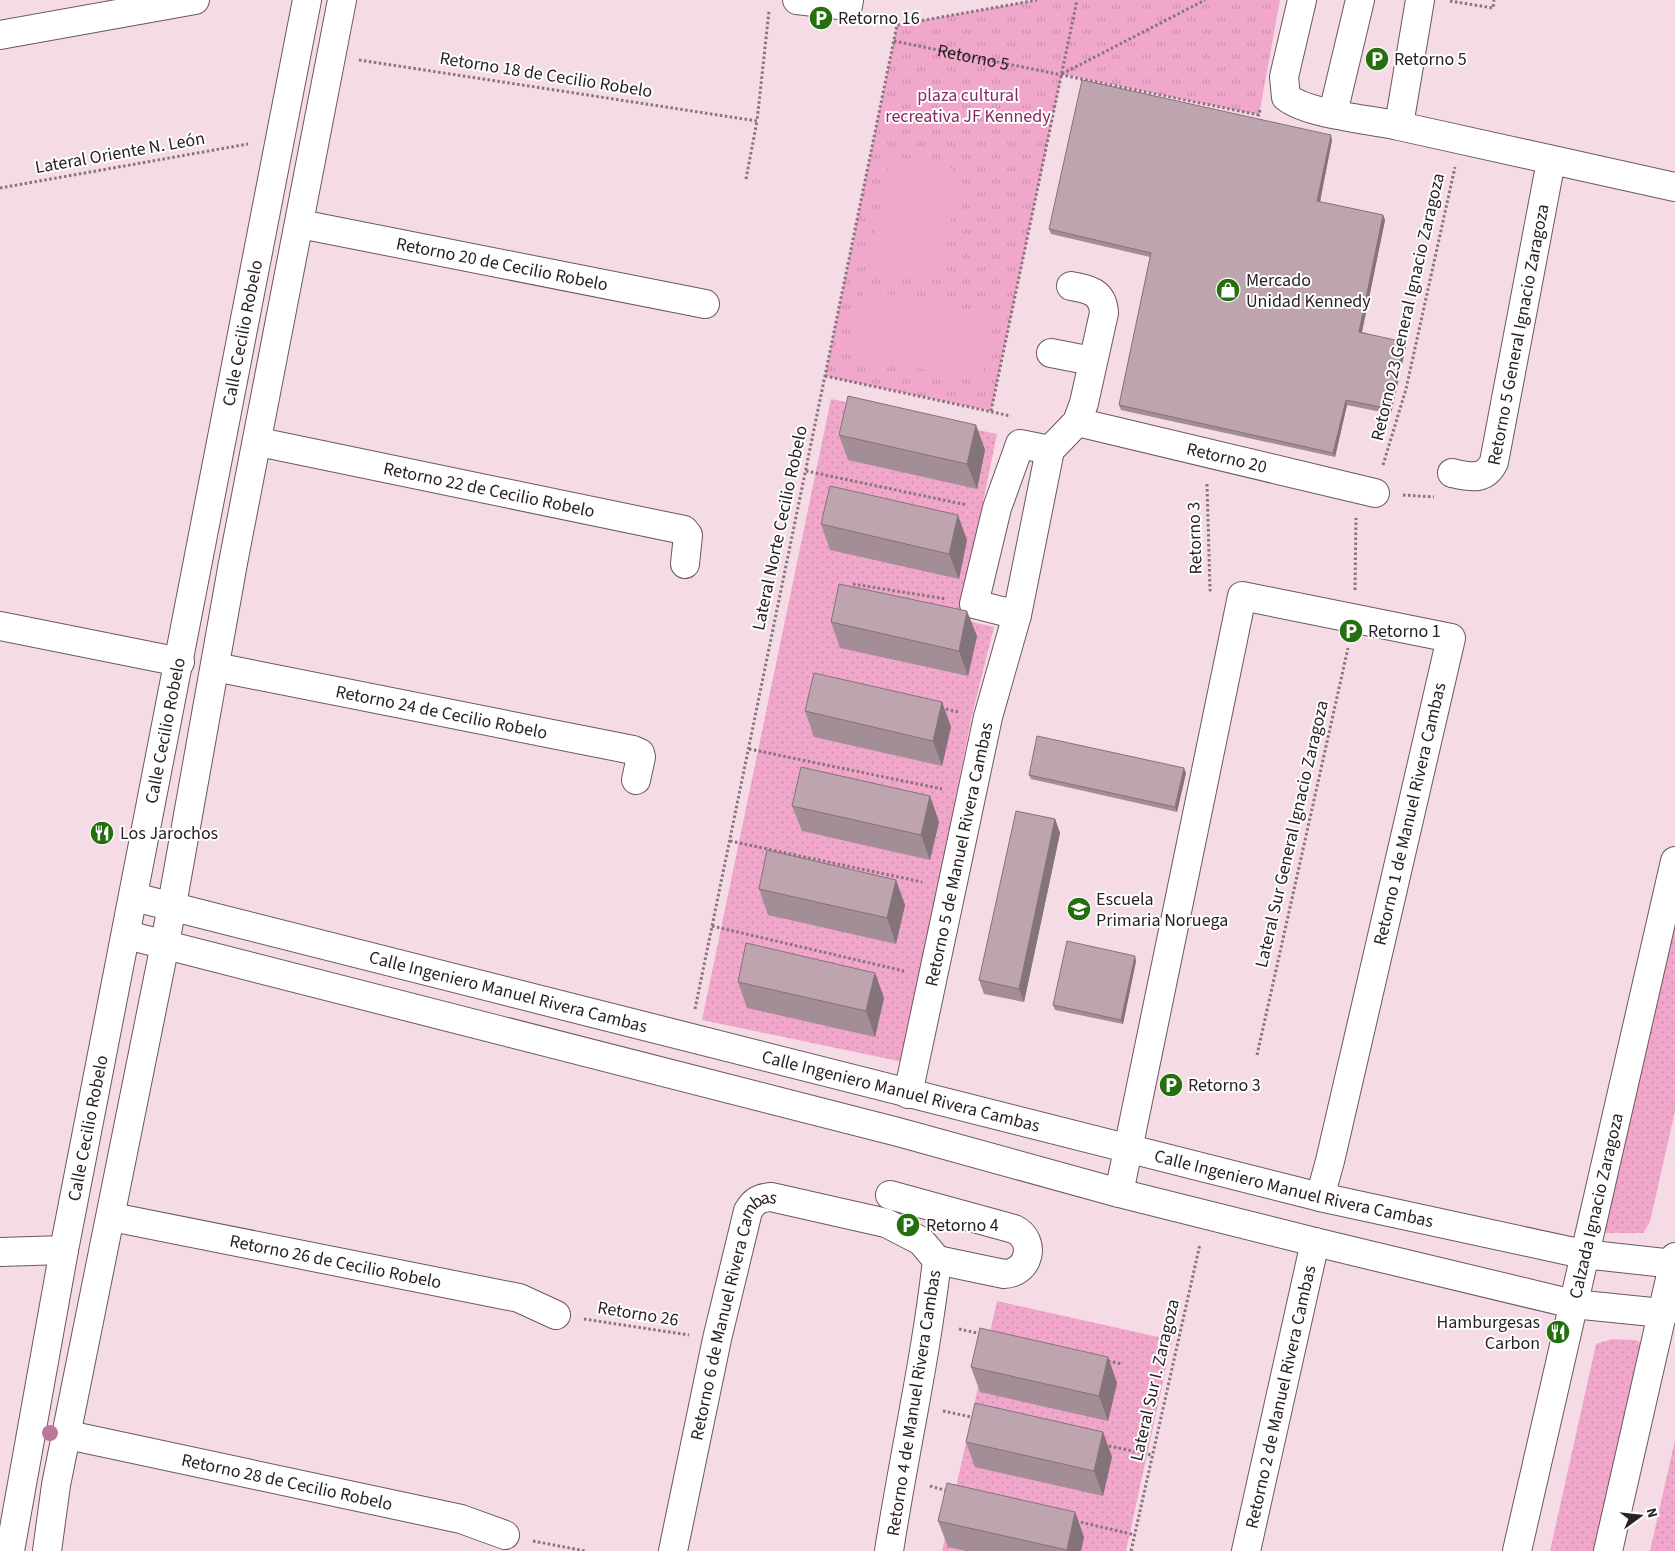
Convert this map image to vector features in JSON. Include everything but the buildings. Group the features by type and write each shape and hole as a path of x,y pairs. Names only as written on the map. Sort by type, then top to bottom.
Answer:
{"street":[{"path":"0,35 195,0"},
{"name":"Calle Cecilio Robelo","path":"8,1540 10,1490 64,1250 127,935 307,0"},
{"name":"Calle Cecilio Robelo","path":"49,1541 56,1485 68,1435 165,944 233,563 258,442 342,0"},
{"path":"797,0 849,3"},
{"path":"1302,0 1284,77 1286,96 1299,105 1399,125 1551,161 1675,187"},
{"path":"1333,113 1360,0"},
{"path":"1399,125 1420,0"},
{"path":"279,150 312,157"},
{"name":"Retorno 5 General Ignacio Zaragoza","path":"1452,473 1472,477 1481,476 1490,471 1494,462 1551,161"},
{"name":"Retorno 20 de Cecilio Robelo","path":"300,224 705,304"},
{"path":"1017,615 974,604 997,508 1020,444 1050,450 1077,422 1084,403 1104,313 1104,303 1098,294 1071,286"},
{"path":"1051,353 1092,362"},
{"name":"Retorno 20","path":"1077,422 1375,493"},
{"name":"Retorno 22 de Cecilio Robelo","path":"258,442 684,530 688,535 685,564"},
{"name":"Retorno 5 de Manuel Rivera Cambas","path":"908,1094 988,717 1017,615 1050,450"},
{"path":"200,556 233,563"},
{"path":"1119,1193 1130,1149 1242,596"},
{"name":"Retorno 1 de Manuel Rivera Cambas","path":"1242,596 1451,638 1330,1161 1320,1197"},
{"path":"0,626 180,662"},
{"name":"Retorno 24 de Cecilio Robelo","path":"215,667 633,750 640,753 641,756 636,780"},
{"name":"Calzada Ignacio Zaragoza","path":"1517,1551 1675,861"},
{"name":"Calle Ingeniero Manuel Rivera Cambas","path":"134,897 172,905 908,1094 1320,1197 1584,1254 1674,1262"},
{"path":"127,935 898,1132 1119,1193 1315,1242 1573,1304 1668,1310"},
{"path":"679,1077 689,1037"},
{"path":"890,1196 1014,1229 1023,1233 1028,1241 1026,1260 1022,1268 1014,1274 1004,1274 938,1260"},
{"name":"Retorno 6 de Manuel Rivera Cambas","path":"672,1551 717,1339 748,1211 753,1203 761,1198 770,1197 886,1223"},
{"name":"Retorno 26 de Cecilio Robelo","path":"112,1216 519,1298 556,1315"},
{"name":"Retorno 4 de Manuel Rivera Cambas","path":"886,1223 921,1241 938,1260 930,1323 916,1406 900,1479 890,1551"},
{"name":"Retorno 2 de Manuel Rivera Cambas","path":"1246,1551 1315,1242"},
{"path":"0,1252 64,1250"},
{"path":"1608,1551 1668,1310 1674,1262"},
{"name":"Retorno 28 de Cecilio Robelo","path":"68,1435 461,1519 505,1535"},
{"path":"10,1490 56,1485"},
{"path":"8,1540 49,1541"}],"path":[{"path":"849,3 897,25 1038,0"},
{"path":"991,411 1077,0"},
{"path":"1062,74 1205,0"},
{"path":"1442,0 1493,8 1494,0"},
{"path":"746,179 757,121 769,9"},
{"name":"Lateral Norte Cecilio Robelo","path":"689,1037 897,25"},
{"name":"Retorno 5","path":"894,41 1259,115"},
{"name":"Retorno 18 de Cecilio Robelo","path":"331,56 757,121"},
{"name":"Retorno 23 General Ignacio Zaragoza","path":"1375,493 1406,389 1454,172 1463,141"},
{"name":"Lateral Oriente N. León","path":"0,188 245,145"},
{"path":"825,376 1032,420 1020,444"},
{"name":"Retorno 3","path":"1211,454 1206,471 1210,590 1242,596"},
{"path":"806,471 982,508 997,508"},
{"path":"1354,619 1356,508 1375,493 1447,498 1452,473"},
{"path":"853,584 974,604"},
{"name":"Lateral Sur General Ignacio Zaragoza","path":"1257,1055 1354,619"},
{"path":"935,707 988,717"},
{"path":"749,749 972,795"},
{"path":"730,840 952,888"},
{"path":"712,926 932,978"},
{"name":"Lateral Sur I. Zaragoza","path":"1131,1551 1207,1215"},
{"name":"Retorno 26","path":"556,1315 717,1339"},
{"path":"930,1323 988,1335"},
{"path":"1102,1360 1122,1364"},
{"path":"916,1406 982,1419"},
{"path":"1096,1443 1152,1455"},
{"path":"900,1479 957,1493"},
{"path":"1069,1520 1135,1536"},
{"path":"505,1535 585,1551"}],"green space":[{"name":"plaza cultural recreativa JF Kennedy","path":"1037,0 1280,0 1259,115 1062,74 991,411 825,376 897,25"},
{"path":"896,157 950,167 956,171 959,182 940,272 936,279 927,280 876,268 870,263 869,256 889,164"},
{"path":"863,289 994,315 981,381 850,355"},
{"path":"831,399 997,434 959,619 994,627 972,715 903,1062 702,1020"},
{"path":"1675,891 1675,1111 1650,1222 1643,1233 1606,1233 1597,1227"},
{"path":"997,1301 1172,1340 1126,1551 942,1551"},
{"path":"1612,1339 1636,1340 1649,1347 1606,1551 1550,1551 1596,1344"},
{"path":"1675,1440 1675,1551 1650,1551"}],"place":[{"name":"Retorno 16","path":"821,18"},
{"name":"Retorno 5","path":"1377,59"},
{"name":"Mercado Unidad Kennedy","path":"1228,290"},
{"name":"Retorno 1","path":"1351,631"},
{"name":"Los Jarochos","path":"102,833"},
{"name":"Escuela Primaria Noruega","path":"1079,909"},
{"name":"Retorno 3","path":"1171,1085"},
{"name":"Retorno 4","path":"908,1225"},
{"name":"Hamburgesas Carbon","path":"1558,1332"}]}
